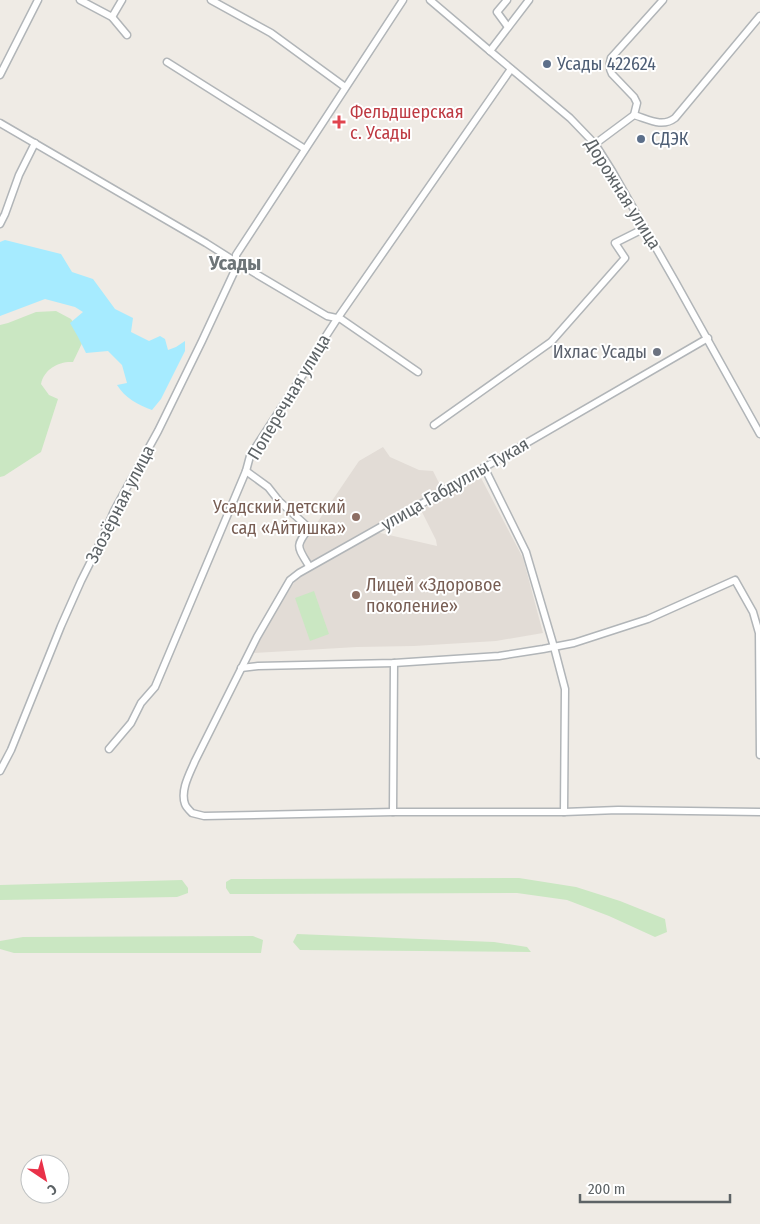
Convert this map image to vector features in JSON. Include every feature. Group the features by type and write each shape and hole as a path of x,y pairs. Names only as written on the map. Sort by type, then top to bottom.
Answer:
{"street":[{"path":"0,75 38,0"},
{"path":"80,0 112,17 127,35"},
{"path":"112,17 122,0"},
{"path":"211,0 271,33 345,87"},
{"name":"Заозёрная улица","path":"0,771 11,750 61,626 114,511 158,431 236,268 236,255 403,0"},
{"name":"Дорожная улица","path":"430,0 570,118 595,144 708,338 760,434"},
{"path":"507,0 498,12 508,28"},
{"path":"490,51 529,0"},
{"path":"595,144 634,115 637,103 612,74 609,65 611,58 663,0"},
{"path":"634,115 663,123 670,122 760,16"},
{"path":"167,62 305,149"},
{"name":"Поперечная улица","path":"109,749 131,722 141,703 155,687 246,471 250,456 337,319 511,69"},
{"path":"0,123 327,316 341,319 418,372"},
{"path":"0,224 18,176 35,143"},
{"path":"434,425 550,342 625,258 615,243 645,228"},
{"name":"улица Габдуллы Тукая","path":"394,812 204,816 192,814 185,804 184,792 188,777 241,668 290,580 309,566 416,507 708,338"},
{"path":"484,467 526,552 566,689 564,812"},
{"path":"246,471 268,487 279,501 309,528 299,543 299,548 309,566"},
{"path":"241,668 394,663 499,656 574,643 648,619 735,580 754,612 758,633 760,755"},
{"path":"394,663 394,812 564,812 618,810 760,812"}],"shaded area":[{"name":"Усадский детский сад «Айтишка»","path":"383,447 390,457 419,470 433,471 442,489 310,563 302,545 359,461"},
{"path":"480,476 523,558 543,633 496,641 252,653 297,578 376,532 437,546 436,540 421,510"}],"green space":[{"path":"56,311 71,319 84,339 73,362 53,367 45,374 41,384 49,395 58,399 41,452 0,477 0,325 36,312"},
{"path":"314,591 329,634 310,641 295,598"},
{"path":"519,878 576,887 620,901 665,919 667,932 655,937 609,916 567,900 517,893 230,894 226,888 226,882 231,879"},
{"path":"182,880 188,888 188,893 177,897 0,900 0,885"},
{"path":"297,934 494,942 527,947 531,952 300,950 293,942"},
{"path":"253,936 263,940 261,953 14,953 0,949 0,941 23,937"}],"water":[{"path":"5,240 61,254 72,272 93,279 115,309 133,318 131,332 149,341 160,336 165,339 168,350 185,341 185,351 161,399 152,410 132,400 120,390 117,385 127,383 122,365 108,351 86,353 70,323 83,312 75,307 45,299 0,316 0,242"}],"place":[{"name":"Усады 422624","path":"547,64"},
{"name":"Фельдшерская с. Усады","path":"339,122"},
{"name":"СДЭК","path":"641,139"},
{"name":"Ихлас Усады","path":"657,352"},
{"name":"Усадский детский сад «Айтишка»","path":"356,517"},
{"name":"Лицей «Здоровое поколение»","path":"356,595"}],"district":[{"name":"Усады","path":"235,263"}]}
